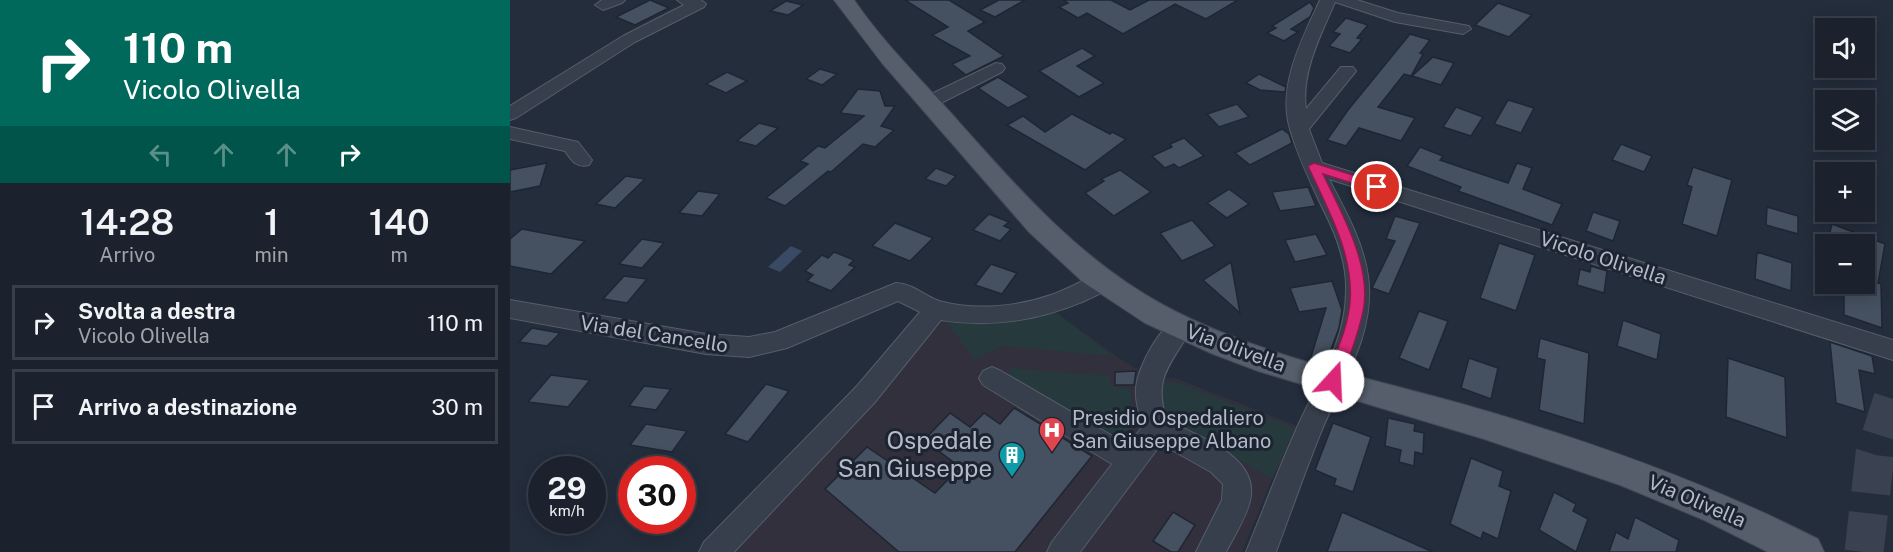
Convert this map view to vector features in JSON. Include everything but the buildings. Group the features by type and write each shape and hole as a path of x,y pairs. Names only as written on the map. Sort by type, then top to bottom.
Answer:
{"main road":[{"name":"Via Olivella","path":"844,0 868,34 1038,225 1101,282 1136,304 1180,327 1255,356 1440,412 1648,479 1732,515 1805,552"}],"street":[{"path":"510,114 629,39 698,4 686,0"},
{"path":"1261,552 1315,415 1333,381 1357,303 1357,278 1344,231 1299,129 1294,105 1296,82 1307,46 1328,0"},
{"path":"1341,0 1395,17 1463,29"},
{"path":"929,102 996,68"},
{"path":"1299,129 1347,71"},
{"path":"510,133 571,146 582,160"},
{"name":"Vicolo Olivella","path":"1314,166 1893,350"},
{"name":"Via del Cancello","path":"510,309 630,332 715,346 738,347 778,341 896,292 908,293 936,310 984,316 1008,314 1073,298 1101,282"},
{"path":"714,552 866,394 936,310"},
{"path":"1180,327 1157,356 1150,379 1148,402 1157,428 1221,463 1237,480 1236,501 1211,552"},
{"path":"992,378 1131,461"},
{"path":"1062,552 1157,428"}],"shaded area":[{"name":"Presidio Ospedaliero San Giuseppe Albano","path":"1050,308 1120,359 1154,379 1175,378 1300,427 1272,479 1242,552 729,552 736,540 944,320 997,323"}],"green space":[{"path":"1050,308 1113,356 1001,346 975,360 944,320 997,323"},
{"path":"1011,368 1110,376 1110,386 1131,389 1130,432 1124,441 1008,378"},
{"path":"1156,382 1179,383 1295,428 1272,479 1164,415"}],"water":[{"path":"791,246 802,251 780,272 768,267"}],"tunnel":[{"path":"1864,552 1875,455 1893,399"}],"place":[{"name":"Presidio Ospedaliero San Giuseppe Albano","path":"1052,453"},
{"name":"Ospedale San Giuseppe","path":"1012,478"}],"route":[{"path":"1333,381 1347,344 1357,303 1358,287 1354,262 1344,231 1314,166 1377,187"}]}
